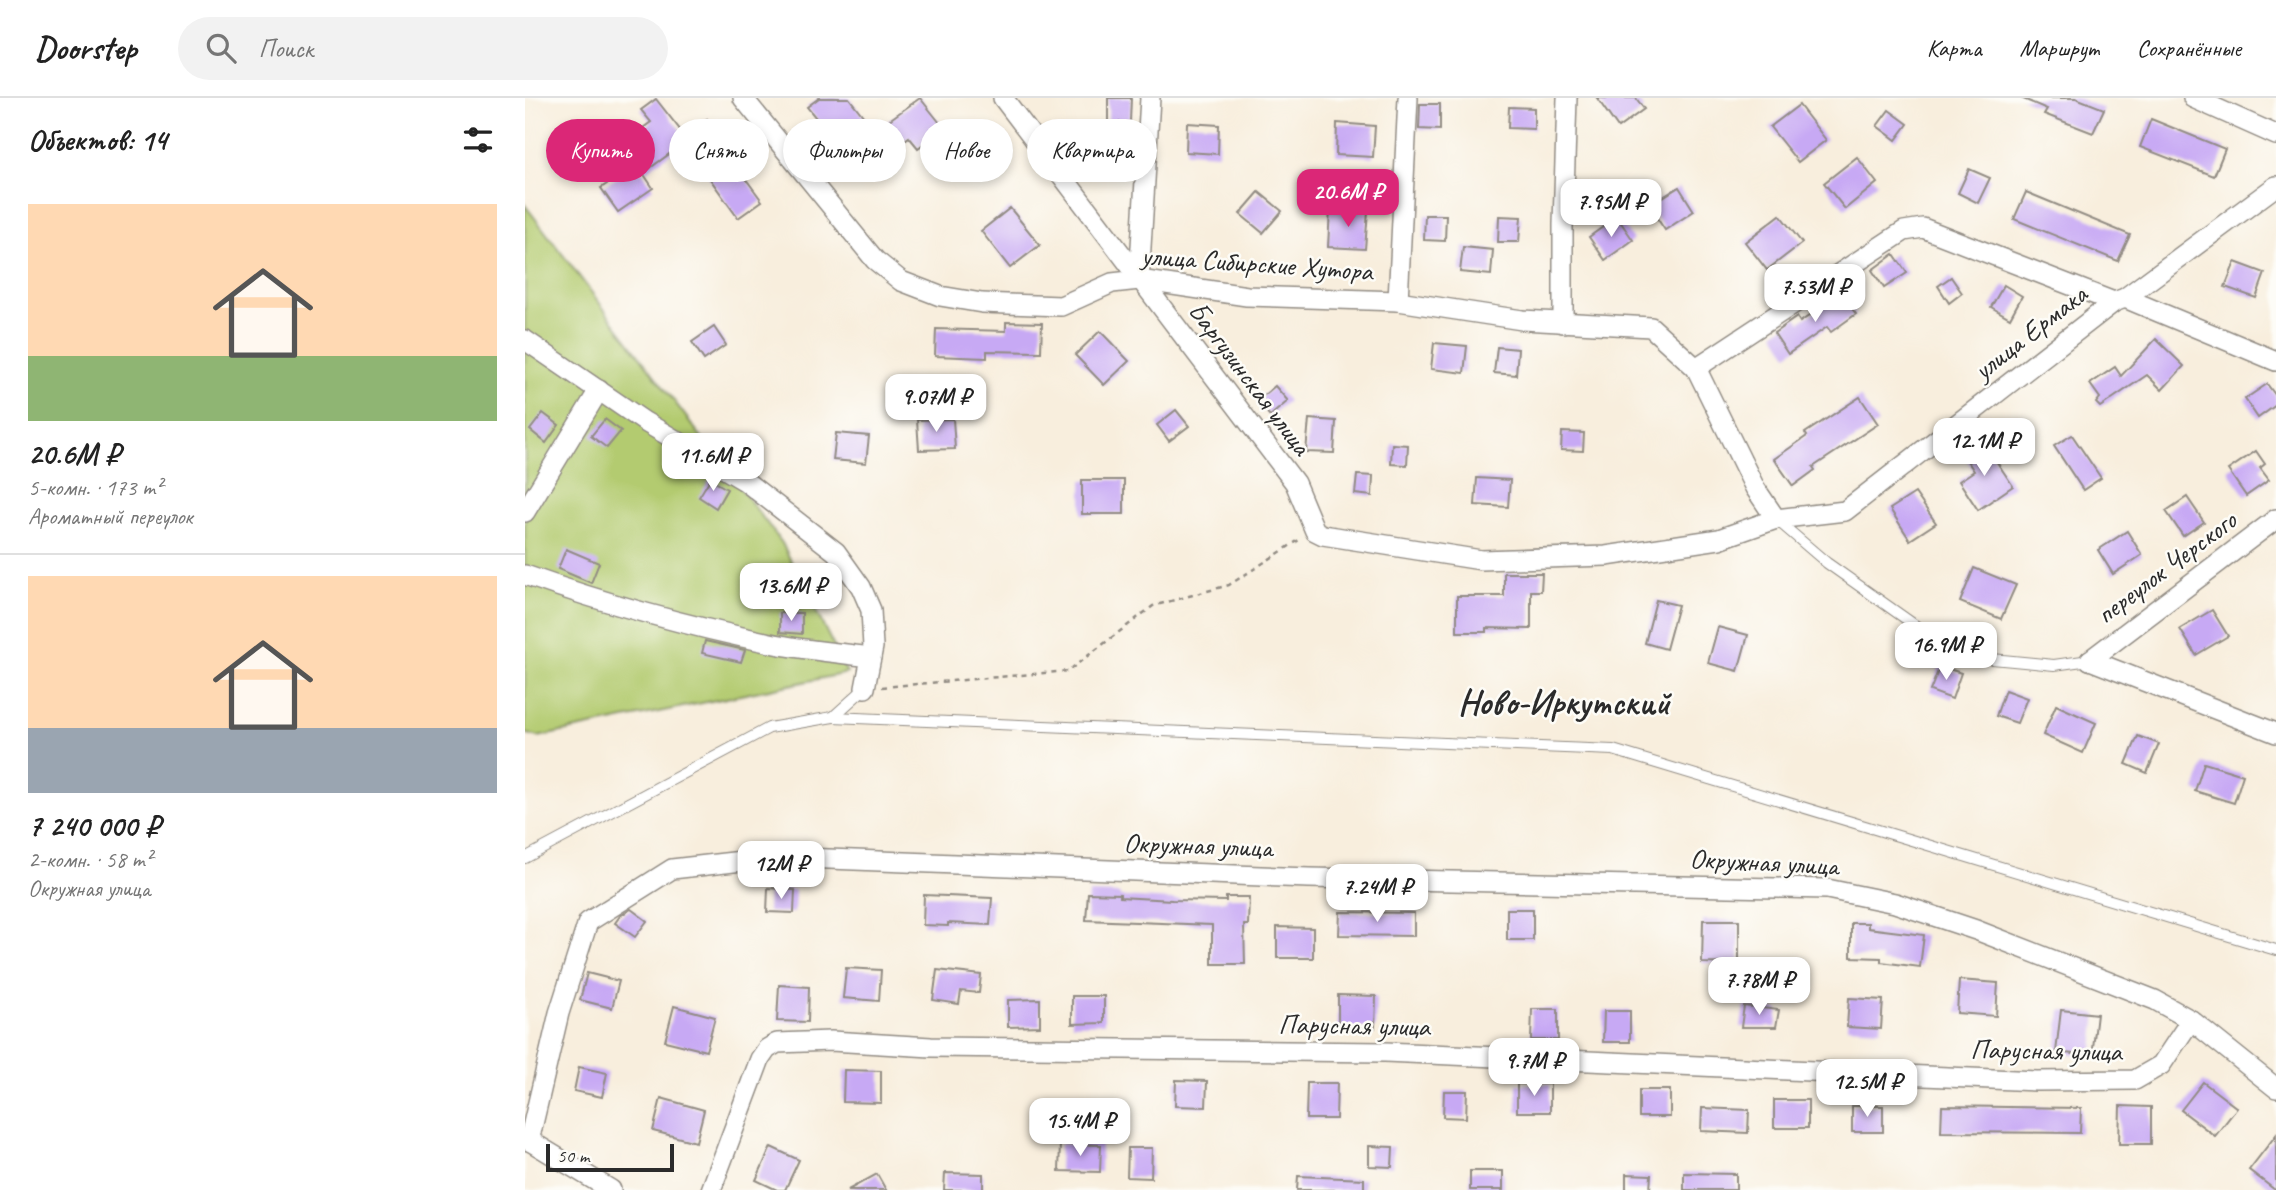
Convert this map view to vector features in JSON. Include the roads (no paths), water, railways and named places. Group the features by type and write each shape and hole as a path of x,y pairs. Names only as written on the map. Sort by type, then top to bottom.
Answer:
{"street":[{"name":"улица Сибирские Хутора","path":"743,98 874,261 901,281 940,296 982,303 1061,306 1112,284 1139,280 1247,296 1398,301 1522,320 1651,327 1696,368"},
{"name":"Баргузинская улица","path":"1003,98 1295,483 1315,531"},
{"path":"1139,280 1150,98"},
{"path":"1398,301 1408,98"},
{"path":"1563,323 1567,98"},
{"path":"2193,98 2276,135"},
{"name":"улица Ермака","path":"1315,531 1364,543 1481,560 1607,556 1719,539 1776,519 1845,511 2119,300 2276,186"},
{"path":"1776,519 1755,488 1696,368 1904,231 1923,228 2276,361"},
{"path":"525,340 645,422 745,481 836,552 862,587 871,610 873,647 865,688"},
{"path":"525,512 599,390"},
{"name":"переулок Черского","path":"2091,660 2276,519"},
{"path":"525,575 564,589 717,631 777,644 871,657"},
{"path":"2091,660 2276,733"},
{"name":"Окружная улица","path":"527,1140 559,1013 588,922 672,869 778,857 1309,878 1827,889 1895,903 1976,930 2155,1000 2191,1020 2276,1088"},
{"name":"Парусная улица","path":"711,1190 760,1059 767,1049 777,1043 831,1041 931,1047 1385,1052 2037,1081 2135,1080 2161,1065 2191,1020"},
{"path":"527,1140 611,1190"}],"lane":[{"path":"1776,519 1827,563 1933,638 1992,659 2055,665 2091,660"},
{"path":"833,718 865,688"},
{"path":"525,858 769,728 833,718 1613,750 2276,950"}],"district":[{"name":"Ново-Иркутский","path":"1564,702"}]}
